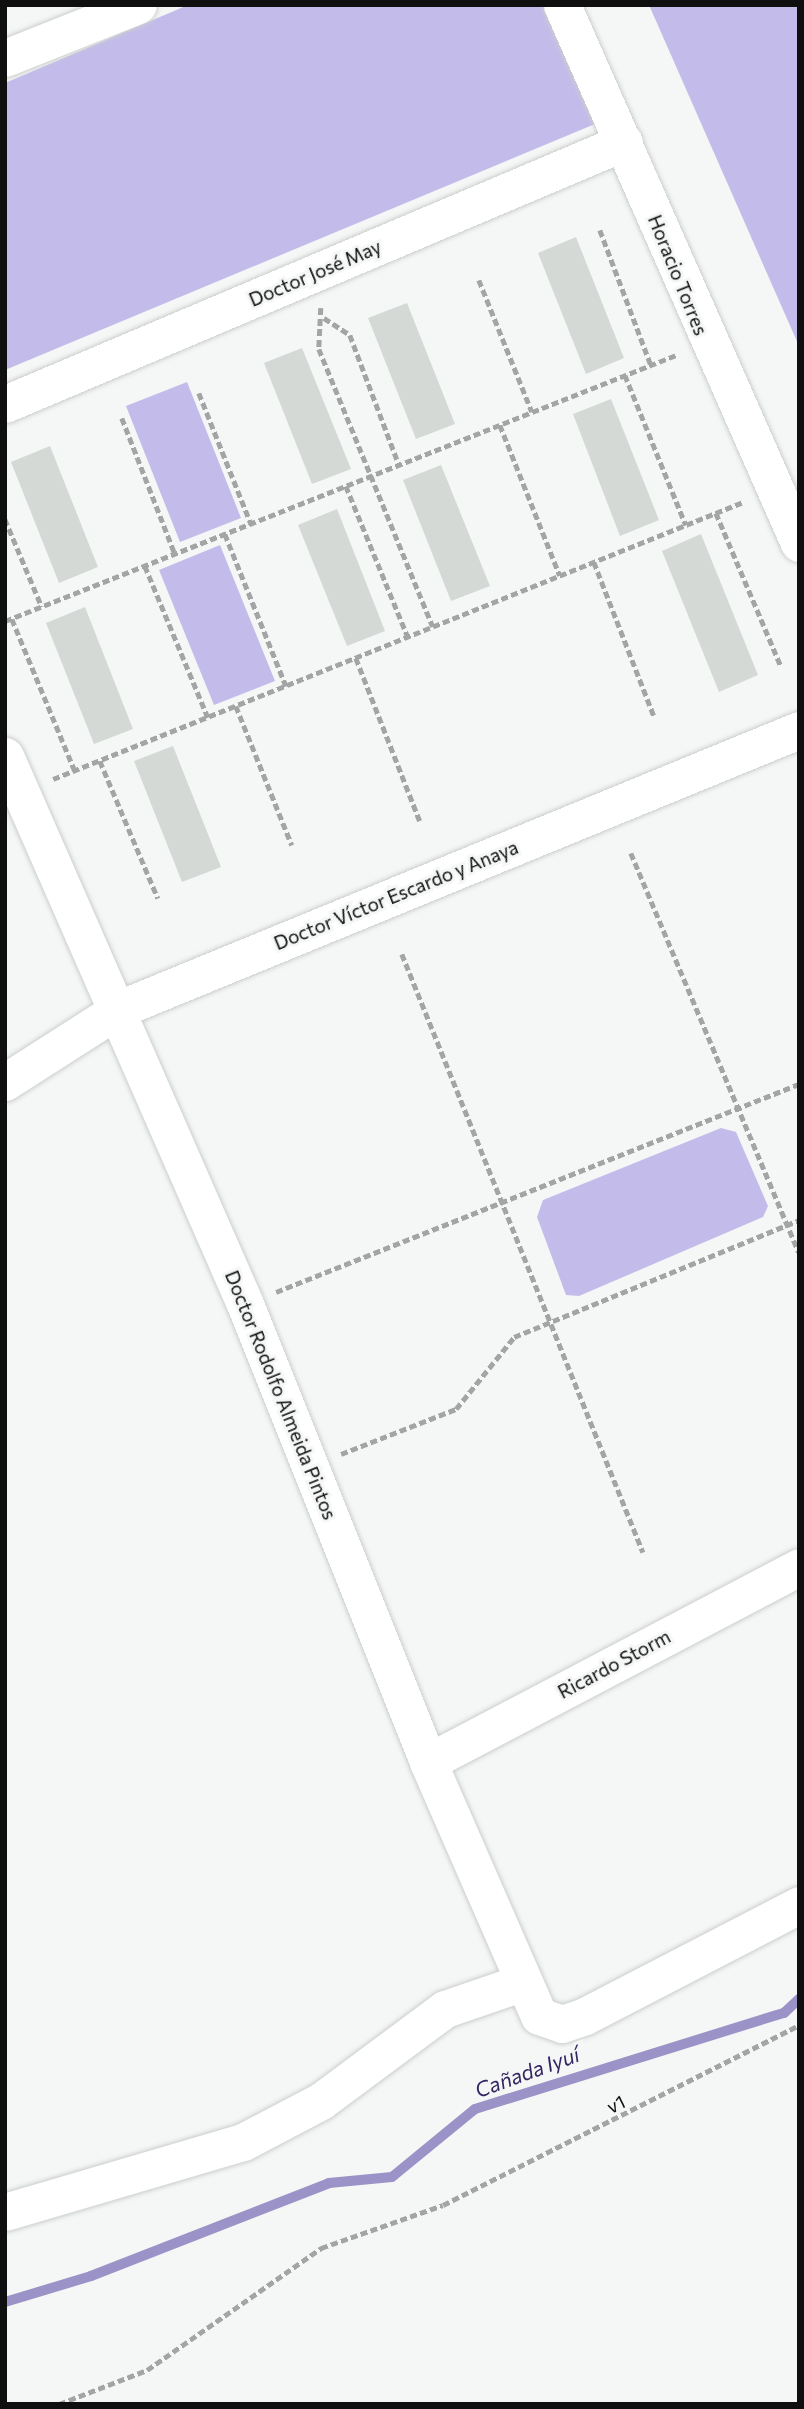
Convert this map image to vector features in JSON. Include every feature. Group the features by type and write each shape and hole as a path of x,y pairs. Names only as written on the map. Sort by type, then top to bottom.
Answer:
{"street":[{"path":"5,58 138,5"},
{"name":"Horacio Torres","path":"562,5 624,142 706,343 799,543"},
{"name":"Doctor José May","path":"5,404 624,142"},
{"name":"Doctor Víctor Escardo y Anaya","path":"5,1082 119,1009 799,730"},
{"name":"Doctor Rodolfo Almeida Pintos","path":"5,756 119,1009 245,1304 428,1762 539,2016 562,2024 799,1905"},
{"name":"Ricardo Storm","path":"428,1762 799,1567"},
{"path":"5,2212 255,2136 321,2101 445,2009 524,1982"}],"path":[{"path":"600,230 651,365"},
{"path":"309,275 324,318 319,349 433,627"},
{"path":"480,280 533,412"},
{"path":"324,318 350,335 399,465"},
{"path":"5,621 706,343"},
{"path":"625,375 686,525"},
{"path":"199,393 251,524"},
{"path":"122,418 175,554"},
{"path":"500,425 559,576"},
{"path":"346,486 408,637"},
{"path":"22,792 773,490"},
{"path":"716,513 781,666"},
{"path":"5,519 42,607"},
{"path":"225,534 286,686"},
{"path":"594,562 654,716"},
{"path":"145,566 208,717"},
{"path":"12,619 75,771"},
{"path":"356,658 419,821"},
{"path":"236,706 292,845"},
{"path":"100,761 158,898"},
{"path":"631,853 799,1252"},
{"path":"402,954 643,1552"},
{"path":"245,1304 799,1084"},
{"path":"310,1465 456,1409 514,1337 799,1220"},
{"name":"v1","path":"59,2404 147,2370 321,2248 443,2205 799,2025"}],"shaded area":[{"path":"188,5 549,5 595,124 5,370 5,83"},
{"path":"649,5 799,5 799,346"},
{"path":"187,382 241,518 180,542 126,406"},
{"path":"220,545 275,681 214,705 159,570"},
{"path":"721,1128 736,1132 768,1206 763,1217 579,1296 566,1295 537,1217 543,1200"}],"building":[{"path":"576,237 624,358 586,374 538,253"},
{"path":"407,303 455,424 416,439 368,318"},
{"path":"302,348 351,469 312,484 264,363"},
{"path":"611,399 659,520 620,536 573,414"},
{"path":"50,446 98,567 59,583 11,462"},
{"path":"441,465 490,586 451,601 403,480"},
{"path":"337,509 385,631 347,646 298,525"},
{"path":"701,534 758,675 719,692 662,551"},
{"path":"85,607 133,729 94,744 46,623"},
{"path":"173,746 221,867 182,882 134,761"}],"waterway":[{"name":"Cañada Iyuí","path":"5,2302 91,2276 329,2183 392,2177 475,2109 784,2013 799,1999"}]}
